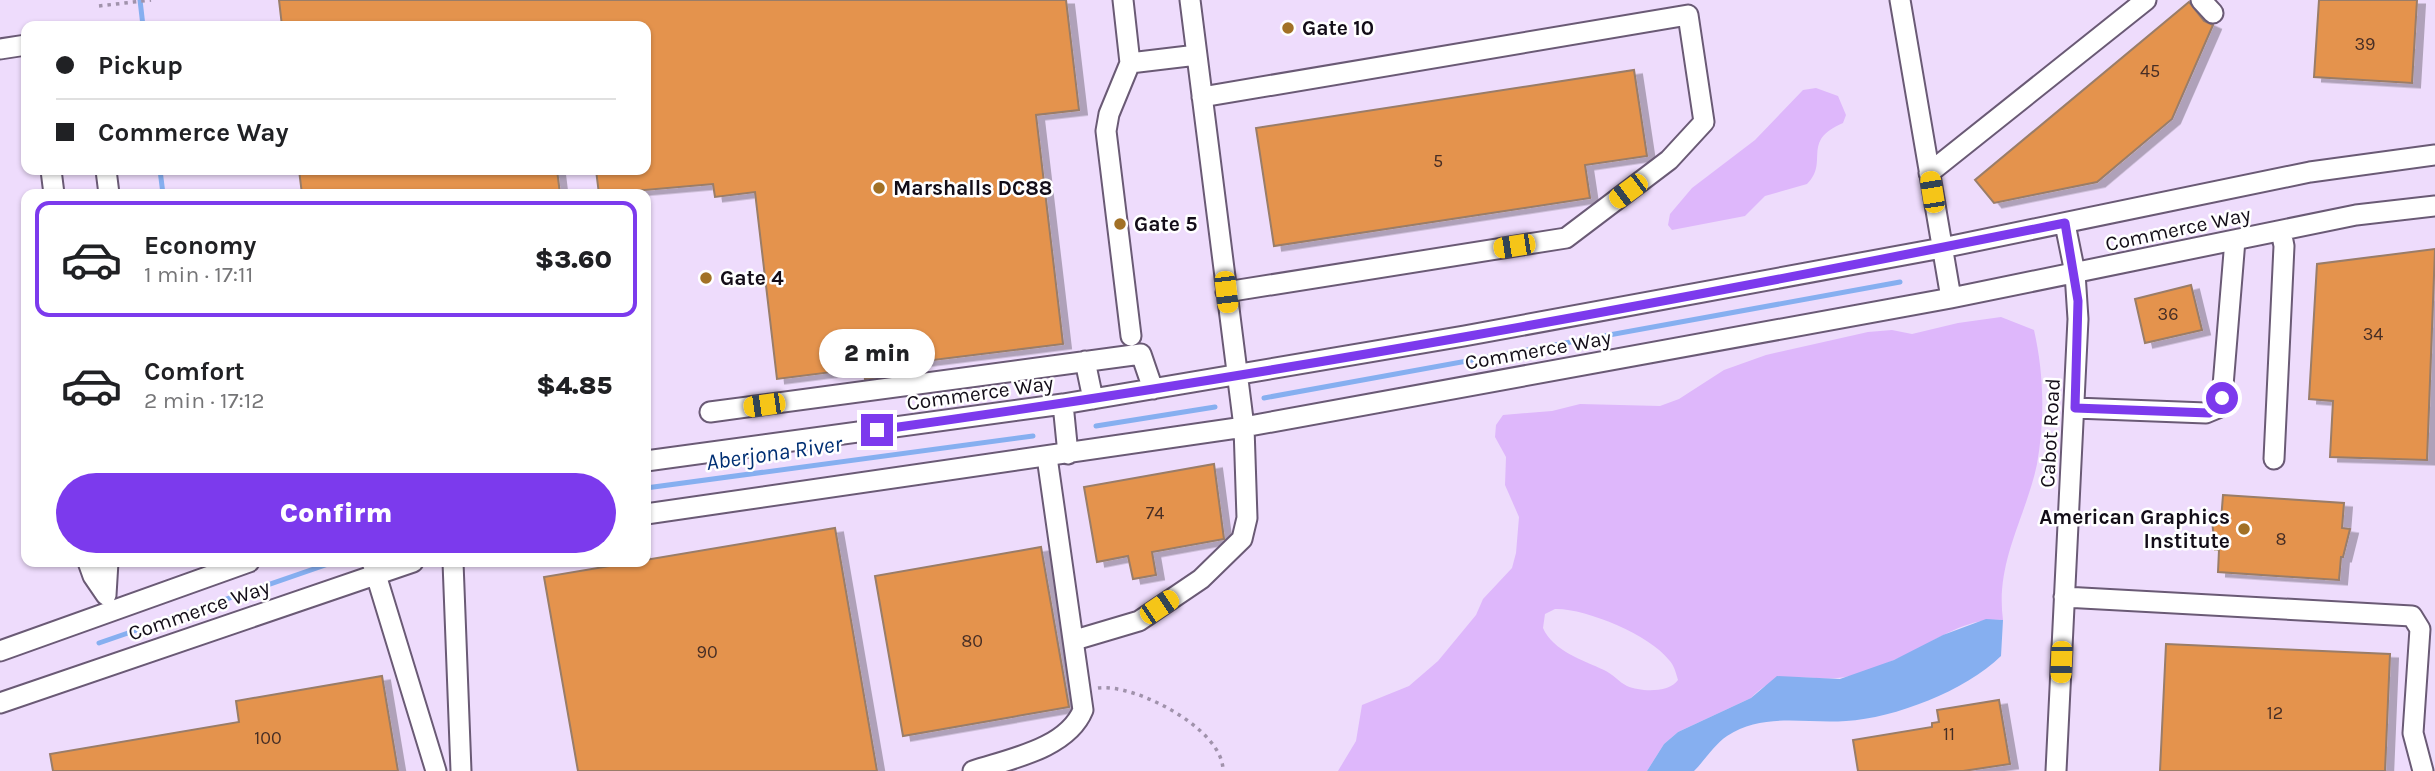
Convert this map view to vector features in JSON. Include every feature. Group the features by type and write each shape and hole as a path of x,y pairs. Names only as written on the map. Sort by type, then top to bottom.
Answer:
{"street":[{"path":"1123,0 1130,63 1108,118 1106,131 1131,336"},
{"path":"1075,640 1139,621 1201,579 1242,539 1247,518 1244,427 1190,0"},
{"path":"1900,0 1951,298"},
{"path":"1929,173 2146,0"},
{"path":"1202,97 1688,15 1704,122 1669,160 1566,238 1226,292"},
{"path":"0,49 21,46"},
{"path":"1130,63 1197,55"},
{"name":"Commerce Way","path":"651,460 1063,404 1464,336 1942,248 2309,172 2435,155"},
{"name":"Commerce Way","path":"651,513 1244,427 1951,298 2356,215 2435,206"},
{"name":"Cabot Road","path":"2056,771 2078,319 2075,273 2065,223"},
{"path":"2274,459 2284,246 2281,231"},
{"path":"2075,408 2206,413 2218,408 2222,398 2235,240"},
{"path":"710,412 1141,354 1153,389"},
{"path":"1085,361 1093,399"},
{"path":"1063,404 1068,454"},
{"path":"974,771 1035,750 1055,739 1080,717 1084,702 1047,457"},
{"path":"90,567 106,595 108,567"},
{"name":"Commerce Way","path":"0,651 235,567"},
{"path":"453,567 461,771"},
{"path":"373,568 436,771"},
{"name":"Commerce Way","path":"0,703 373,568"},
{"path":"2064,597 2412,616 2420,626 2413,733 2423,771"}],"path":[{"path":"99,6 151,0"},
{"path":"1082,690 1120,688 1179,715 1212,741 1223,758 1223,771"}],"shaded area":[{"path":"1816,88 1838,96 1846,115 1843,123 1822,137 1816,168 1807,184 1765,196 1745,216 1672,230 1668,225 1670,214 1692,188 1755,140 1803,90"},
{"path":"2001,317 2034,330 2040,363 2040,447 2032,484 2007,559 2003,579 2003,620 1967,625 1899,658 1857,674 1842,678 1802,677 1777,681 1751,698 1678,732 1664,744 1647,771 1338,771 1356,741 1362,705 1409,686 1438,661 1476,615 1483,599 1512,568 1519,517 1505,485 1506,457 1495,437 1496,425 1503,415 1552,411 1580,404 1660,406 1679,399 1724,370 1766,355 1868,332 1892,330 1912,334 1958,323","holes":["1555,609 1599,618 1647,641 1671,662 1678,680 1662,689 1633,688 1561,649 1543,628 1545,614"]}],"water":[{"path":"1986,619 2003,620 2001,656 1986,669 1949,691 1907,708 1865,719 1831,722 1770,721 1755,724 1727,736 1694,771 1647,771 1664,744 1678,732 1751,698 1777,676 1840,679 1894,660 1943,635"}],"building":[{"name":"Marshalls DC88","path":"279,0 1066,0 1079,110 1036,115 1063,344 892,365 893,375 865,379 863,368 777,379 755,192 715,197 713,184 651,189 598,189 597,175 651,175 651,21 281,21"},
{"path":"2319,0 2417,0 2412,83 2314,77"},
{"path":"2189,2 2204,21 2213,25 2172,119 2097,182 1994,203 1975,180"},
{"path":"1634,70 1647,156 1585,165 1590,198 1274,246 1256,128"},
{"path":"300,175 558,175 559,189 301,189"},
{"path":"2435,249 2427,460 2330,457 2333,401 2309,399 2317,264"},
{"path":"2191,285 2202,330 2145,343 2135,299"},
{"path":"1214,464 1224,539 1152,552 1156,575 1133,579 1128,556 1097,562 1084,487"},
{"path":"2223,495 2344,503 2342,528 2350,529 2341,557 2339,580 2218,572 2219,550 2215,550 2212,520 2221,521"},
{"path":"835,528 877,771 578,771 544,577 603,567 651,567 651,559"},
{"path":"1041,547 1069,707 903,736 875,576"},
{"path":"2166,644 2390,654 2385,771 2160,771"},
{"path":"382,676 398,771 53,771 50,754 239,722 236,701"},
{"path":"1999,700 2010,764 1963,771 1858,771 1853,740 1932,727 1932,723 1939,722 1937,710"}],"waterway":[{"path":"140,0 142,21"},
{"path":"161,175 162,189"},
{"name":"Aberjona River","path":"1264,398 1900,282"},
{"name":"Aberjona River","path":"1096,426 1215,407"},
{"name":"Aberjona River","path":"651,487 1033,436"},
{"path":"99,643 319,567"}],"place":[{"name":"Gate 10","path":"1288,28"},
{"name":"Marshalls DC88","path":"879,188"},
{"name":"Gate 5","path":"1120,224"},
{"name":"Gate 4","path":"706,278"},
{"name":"American Graphics Institute","path":"2244,529"}],"route":[{"path":"877,430 1063,404 1464,336 2065,223 2078,301 2075,408 2209,413 2218,408 2222,398"}]}
